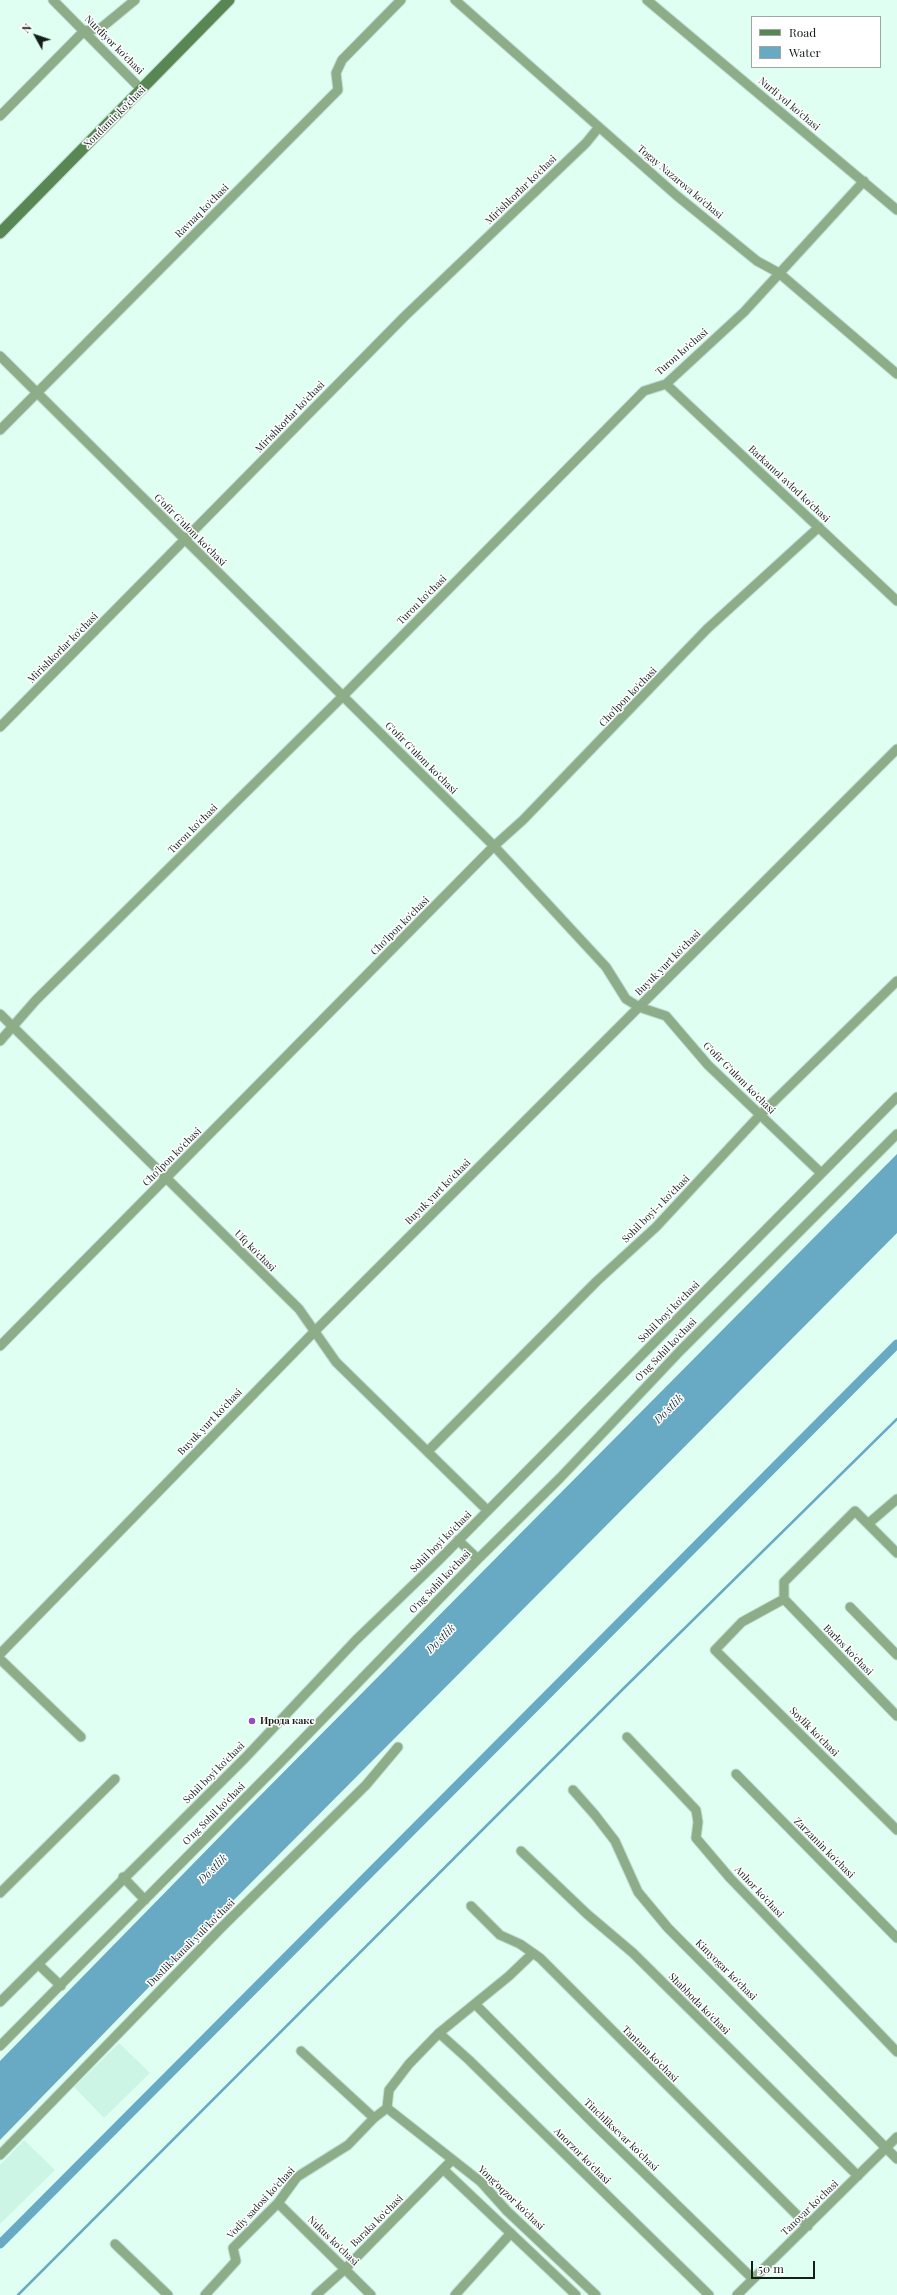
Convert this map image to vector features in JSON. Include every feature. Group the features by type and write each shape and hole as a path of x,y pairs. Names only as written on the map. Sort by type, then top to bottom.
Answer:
{"main road":[{"name":"Xondamir ko'chasi","path":"0,233 229,0"}],"street":[{"name":"Nurdiyor ko'chasi","path":"53,0 142,90"},
{"path":"0,116 84,31 101,28 134,0"},
{"name":"Ravnaq ko'chasi","path":"0,430 338,90 336,73 342,60 401,0"},
{"name":"Togay Nazarova ko'chasi","path":"455,0 676,195 752,257 779,273 897,374"},
{"name":"Nurli yol ko'chasi","path":"647,0 897,210"},
{"path":"0,102 7,109"},
{"name":"Mirishkorlar ko'chasi","path":"0,727 405,316 586,143 599,127"},
{"name":"Turon ko'chasi","path":"0,1041 14,1027 36,1000 343,696 644,391 666,384 744,312 864,181"},
{"name":"G'ofir G'ulom ko'chasi","path":"0,356 36,394 184,541 494,846 606,967 626,999 639,1007 666,1016 708,1065 821,1173"},
{"name":"Barkamol avlod ko'chasi","path":"666,384 897,601"},
{"name":"Cho'lpon ko'chasi","path":"0,1346 494,846 523,820 707,629 819,527"},
{"name":"Buyuk yurt ko'chasi","path":"0,1654 315,1331 897,749"},
{"name":"Sohil boyi-1 ko'chasi","path":"428,1451 597,1281 656,1227 760,1115 897,980"},
{"name":"Ufq ko'chasi","path":"0,1014 298,1309 336,1362 487,1510"},
{"name":"Sohil boyi ko'chasi","path":"0,2002 123,1877 245,1758 356,1640 458,1540 897,1097"},
{"name":"O'ng Sohil ko'chasi","path":"0,2046 61,1986 478,1559 560,1478 681,1350 897,1134"},
{"path":"869,1523 897,1499"},
{"path":"784,1599 784,1582 856,1511 897,1553"},
{"path":"458,1540 478,1559"},
{"name":"Soylik ko'chasi","path":"784,1599 742,1622 716,1650 897,1830"},
{"name":"Barlos ko'chasi","path":"784,1599 897,1716"},
{"path":"850,1607 897,1655"},
{"path":"0,1659 81,1737"},
{"name":"Anhor ko'chasi","path":"627,1738 696,1810 698,1822 696,1838 730,1878 897,2052"},
{"name":"Dustlik kanali yuli ko'chasi","path":"0,2155 222,1927 366,1785 398,1747"},
{"name":"Zarzamin ko'chasi","path":"736,1774 897,1938"},
{"path":"0,1893 115,1779"},
{"name":"Kimyogar ko'chasi","path":"573,1790 595,1815 614,1841 638,1892 668,1928 897,2159"},
{"name":"Shabboda ko'chasi","path":"521,1851 587,1914 632,1953 858,2176"},
{"path":"123,1877 145,1900"},
{"name":"Tantana ko'chasi","path":"471,1906 500,1934 520,1944 533,1953 808,2226"},
{"path":"387,2108 389,2090 439,2033 475,2004 533,1953"},
{"path":"38,1964 61,1986"},
{"name":"Tinchliksevar ko'chasi","path":"475,2004 596,2126 753,2279"},
{"name":"Anorzor ko'chasi","path":"439,2033 469,2060 709,2295"},
{"path":"301,2051 374,2118"},
{"name":"Vodiy sadosi ko'chasi","path":"205,2295 236,2261 234,2248 278,2204 297,2177 348,2145 374,2118 387,2108"},
{"name":"Yong'oqzor ko'chasi","path":"387,2108 481,2182 506,2211 596,2295"},
{"name":"Tanovar ko'chasi","path":"737,2295 897,2137"},
{"name":"Baraka ko'chasi","path":"316,2295 345,2269 452,2160"},
{"path":"443,2169 576,2295"},
{"name":"Nukus ko'chasi","path":"278,2204 372,2295"},
{"path":"455,2295 511,2234"},
{"path":"115,2244 168,2295"}],"shaded area":[{"path":"119,2043 150,2073 104,2118 74,2087"},
{"path":"24,2140 55,2170 0,2224 0,2165"}],"water":[{"name":"Do'stlik","path":"897,1154 897,1233 223,1911 0,2140 0,2061 233,1823"}],"waterway":[{"path":"0,2244 897,1344"},
{"path":"18,2295 622,1690 897,1419"}],"place":[{"name":"Ирода каке","path":"252,1721"}]}
